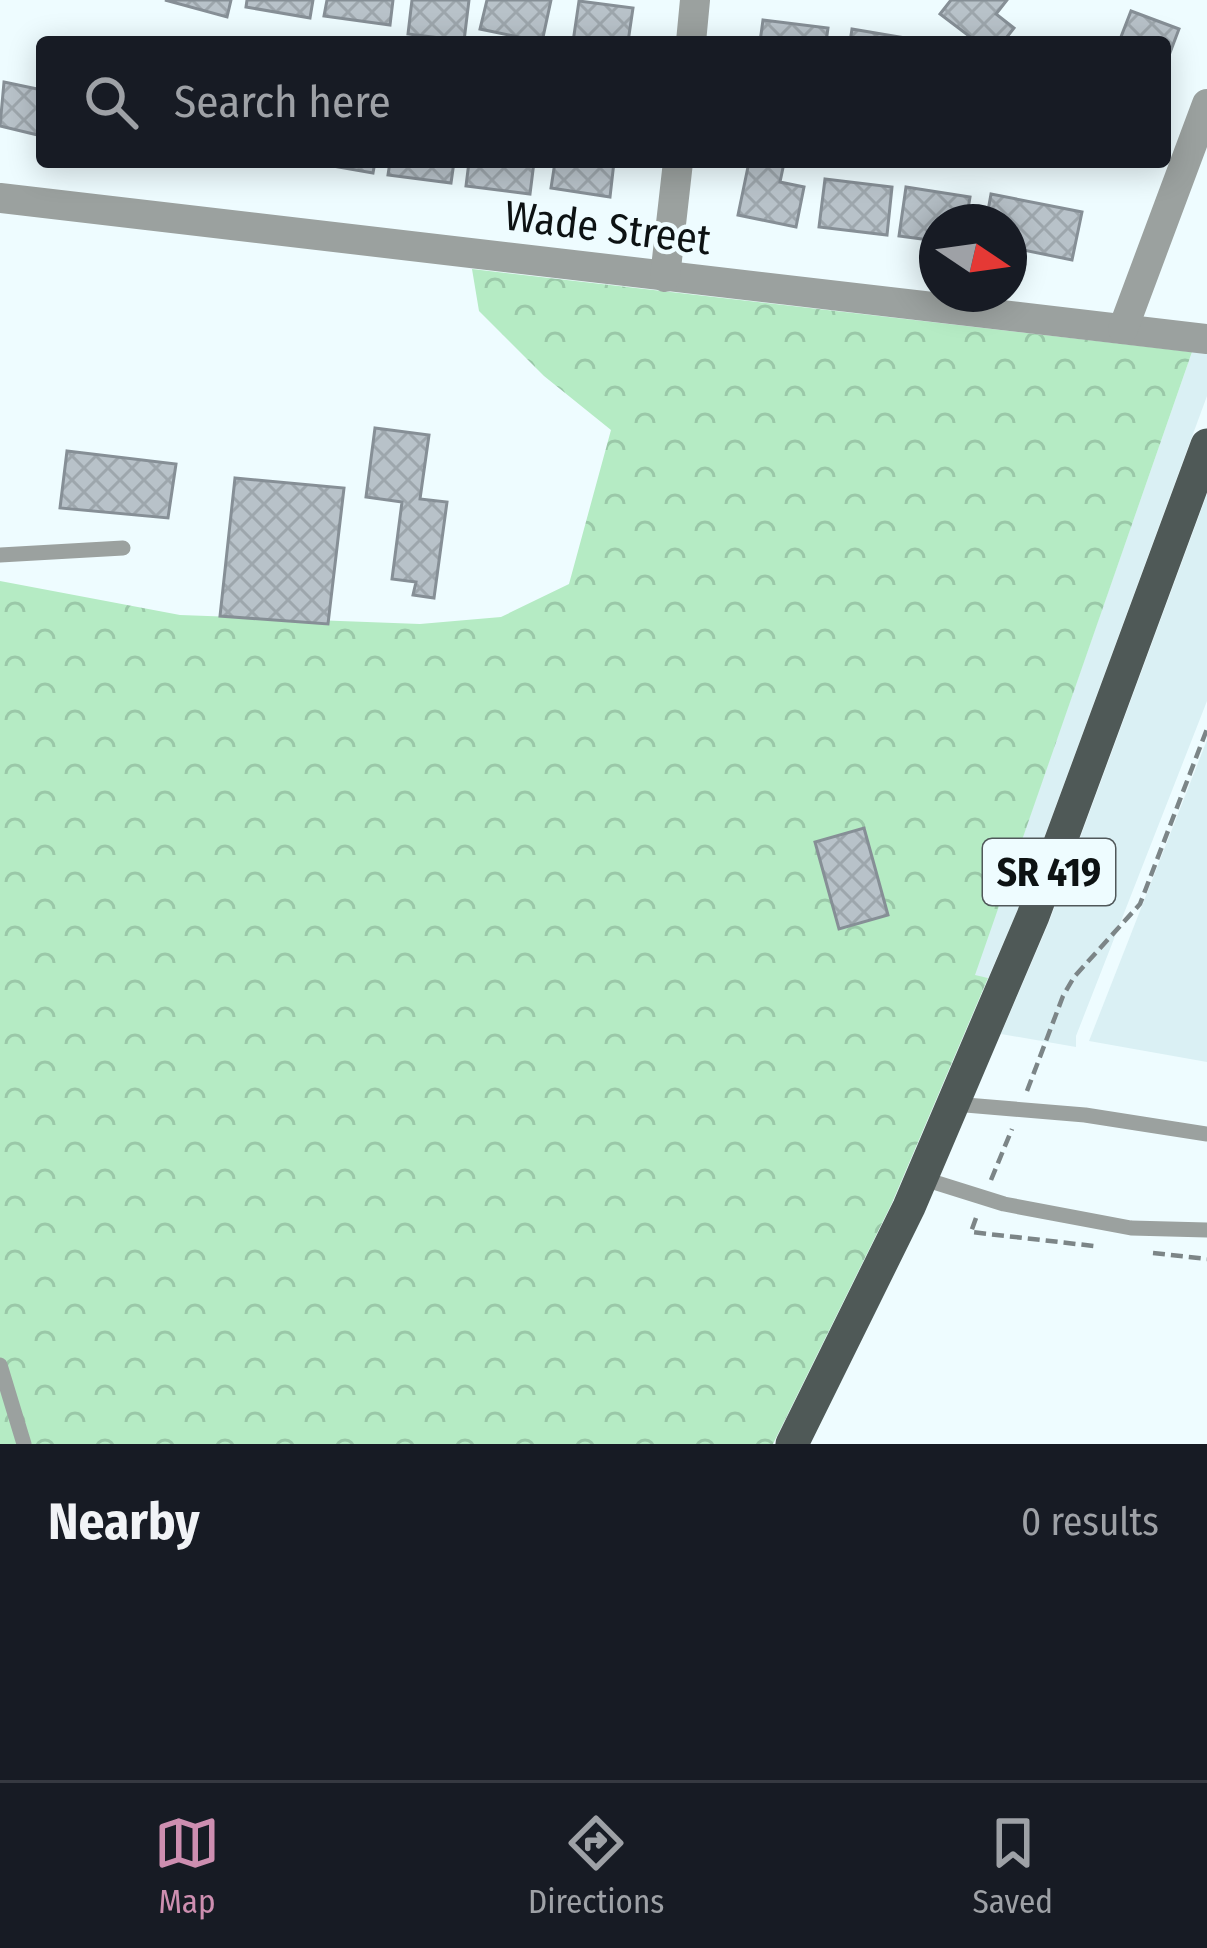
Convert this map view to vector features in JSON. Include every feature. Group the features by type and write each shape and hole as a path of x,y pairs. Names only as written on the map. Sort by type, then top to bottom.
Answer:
{"main road":[{"name":"SR 419","path":"792,1444 921,1178 1033,916 1207,445"}],"street":[{"path":"692,36 695,0"},
{"path":"1123,328 1207,104"},
{"path":"665,277 677,168"},
{"name":"Wade Street","path":"0,198 1207,339"}],"lane":[{"path":"0,555 123,548"},
{"path":"953,1104 1085,1115 1207,1134"},
{"path":"921,1178 984,1197 1131,1228 1207,1230"},
{"path":"0,1365 24,1444"}],"path":[{"path":"1106,1247 971,1232 1063,996 1075,976 1140,904 1207,729"},
{"path":"1151,1253 1207,1259"}],"shaded area":[{"path":"1192,352 1207,354 1207,396 1017,911 988,978 974,976"},
{"path":"1207,494 1207,701 1076,1036 1076,1047 1001,1034 1049,922"},
{"path":"1207,740 1207,1062 1089,1041"}],"green space":[{"path":"472,269 1192,352 975,975 988,978 892,1203 773,1444 0,1444 0,581 180,615 420,624 501,617 569,584 611,430 544,376 479,311"}],"building":[{"path":"165,0 231,0 227,17"},
{"path":"247,0 313,0 310,18 246,7"},
{"path":"327,0 393,0 390,25 324,16"},
{"path":"412,0 469,0 465,36 408,34"},
{"path":"487,0 551,0 543,36 480,29"},
{"path":"951,0 1007,0 996,14 1014,28 1008,36 969,36 940,14"},
{"path":"579,1 633,8 629,36 574,36"},
{"path":"1131,11 1179,29 1171,50 1171,36 1121,36"},
{"path":"763,20 828,28 827,36 761,36"},
{"path":"852,29 893,36 851,36"},
{"path":"4,82 36,89 36,135 0,126"},
{"path":"389,168 453,168 451,183 388,175"},
{"path":"468,168 533,168 530,194 466,186"},
{"path":"554,168 613,168 610,197 551,188"},
{"path":"748,168 783,168 780,182 804,187 796,227 738,215"},
{"path":"825,179 892,187 887,235 819,227"},
{"path":"906,187 970,197 969,204 919,204 919,239 899,236"},
{"path":"991,194 1082,212 1072,260 1027,251 1027,204 989,204"},
{"path":"375,428 429,435 420,499 447,502 434,598 413,595 416,582 392,579 402,502 366,497"},
{"path":"67,451 176,464 168,518 60,508"},
{"path":"235,478 344,488 328,624 220,616"},
{"path":"864,828 888,915 839,929 815,842"}]}
